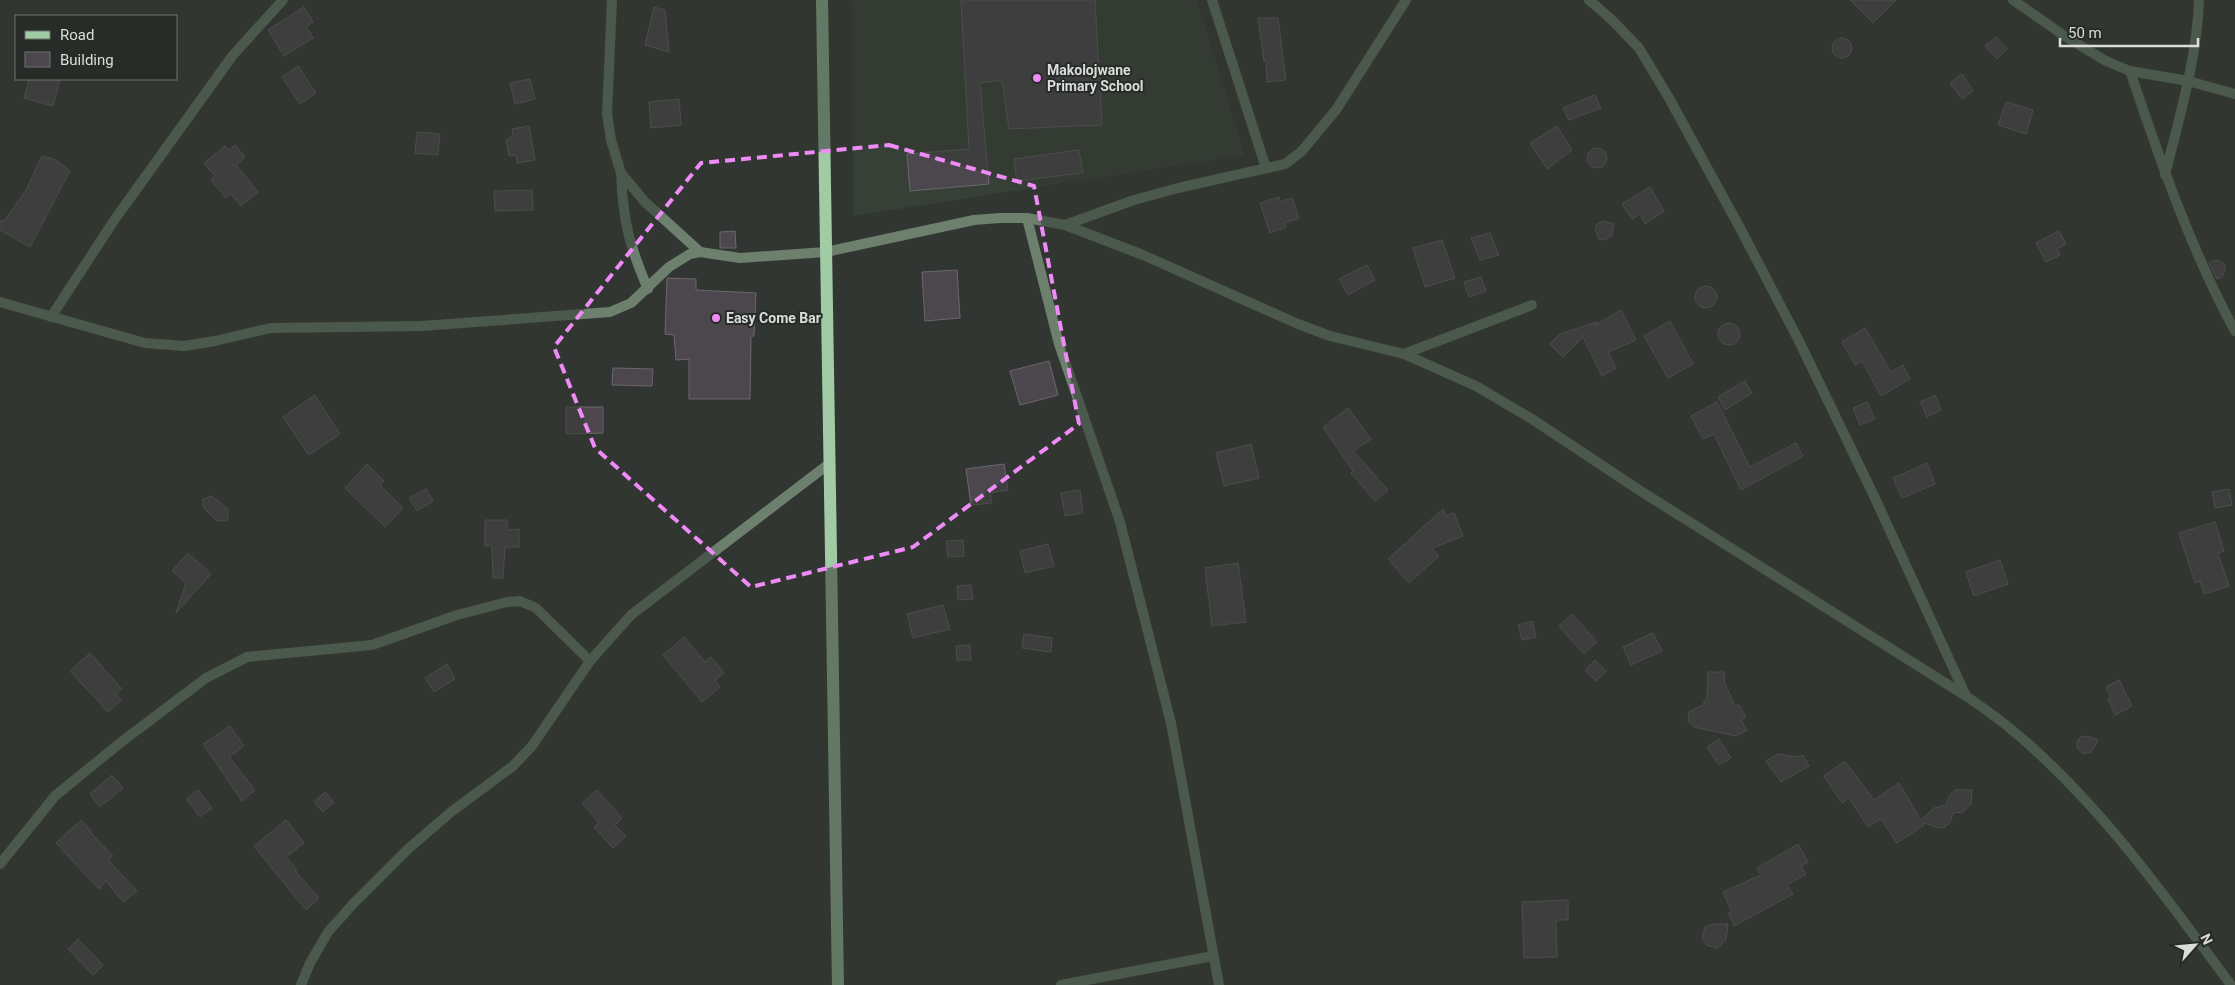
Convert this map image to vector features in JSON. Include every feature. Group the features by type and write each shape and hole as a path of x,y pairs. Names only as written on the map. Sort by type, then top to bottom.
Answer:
{"main road":[{"path":"822,0 838,985"}],"street":[{"path":"52,317 115,219 233,55 283,0"},
{"path":"612,0 607,114 611,140 621,173 626,227 632,252 648,289"},
{"path":"1212,0 1266,168"},
{"path":"1065,225 1161,193 1284,164 1301,152 1336,110 1406,0"},
{"path":"1589,0 1610,18 1639,48 1669,98 1740,228 1798,339 1874,496 1966,696"},
{"path":"2013,0 2066,37 2106,61 2130,71 2188,81 2235,94"},
{"path":"2165,175 2188,81 2198,23 2199,0"},
{"path":"2130,71 2165,175 2213,290 2235,331"},
{"path":"621,173 644,201 700,252"},
{"path":"0,302 145,344 184,346 271,328 421,326 610,312 631,303 669,268 690,254 700,252 740,258 826,252 974,220 1027,218 1065,225 1143,255 1330,336 1404,354 1476,386 1532,418 1639,490 1966,696 2011,729 2098,813 2156,884 2231,985"},
{"path":"1027,218 1059,344 1120,522 1171,723 1219,985"},
{"path":"1404,354 1532,305"},
{"path":"301,985 310,963 328,932 353,904 422,837 519,760 532,746 590,661 630,616 830,463"},
{"path":"0,864 55,796 120,743 206,678 247,657 372,645 457,615 507,602 520,601 536,608 590,661"},
{"path":"1061,985 1213,956"}],"highlighted area":[{"path":"889,145 1034,186 1079,424 913,547 751,587 595,448 554,347 701,163"}],"shaded area":[{"name":"Makolojwane Primary School","path":"852,0 1197,0 1245,155 853,216"}],"building":[{"path":"961,0 1095,0 1102,125 1009,129 1002,80 980,83 989,184 910,191 907,154 969,149"},
{"path":"1850,0 1896,0 1873,23"},
{"path":"304,7 313,22 306,26 313,38 284,56 268,30"},
{"path":"654,7 665,10 669,52 645,45"},
{"path":"1258,18 1278,18 1286,80 1267,82 1266,60 1264,61"},
{"path":"1996,37 2007,49 1997,59 1985,46"},
{"path":"1842,38 1849,41 1852,48 1849,55 1842,58 1835,55 1832,48 1835,41"},
{"path":"298,66 316,93 300,104 282,77"},
{"path":"1962,74 1973,91 1962,99 1950,83"},
{"path":"530,79 535,99 515,104 510,83"},
{"path":"29,80 60,80 53,106 24,98"},
{"path":"1595,95 1601,108 1569,120 1563,108"},
{"path":"679,99 681,125 651,128 649,102"},
{"path":"2006,102 2033,110 2026,134 1998,125"},
{"path":"529,126 535,160 517,163 516,155 509,156 506,140 513,136 512,129"},
{"path":"1557,126 1572,150 1547,169 1530,143"},
{"path":"417,132 440,134 438,155 415,153"},
{"path":"235,145 245,157 236,165 258,192 241,206 231,194 226,198 211,180 215,176 204,163 225,146 229,150"},
{"path":"1597,148 1604,151 1607,158 1604,165 1597,168 1590,165 1587,158 1590,151"},
{"path":"1079,150 1083,173 1017,181 1014,159"},
{"path":"42,156 54,159 70,171 30,247 0,230 0,221 5,220 26,190"},
{"path":"1650,187 1664,211 1645,224 1640,214 1632,219 1622,204"},
{"path":"532,190 533,210 495,211 494,191"},
{"path":"1279,197 1280,202 1292,198 1299,218 1284,223 1286,227 1270,233 1260,203"},
{"path":"1603,221 1614,224 1612,235 1605,240 1599,239 1595,230 1597,224"},
{"path":"735,231 736,248 720,248 720,232"},
{"path":"2059,231 2066,244 2057,249 2060,255 2046,262 2036,243"},
{"path":"1490,233 1499,255 1480,260 1471,238"},
{"path":"1442,240 1455,278 1425,287 1413,248"},
{"path":"2219,260 2226,269 2222,277 2217,279 2209,263"},
{"path":"1367,265 1375,280 1348,295 1339,279"},
{"path":"957,270 960,318 925,321 922,272"},
{"path":"1481,277 1486,291 1469,297 1464,282"},
{"path":"667,278 696,279 696,290 756,293 754,336 751,336 750,399 689,399 689,359 676,360 674,335 665,334"},
{"path":"1706,286 1716,293 1717,297 1710,307 1706,308 1696,301 1695,297 1702,287"},
{"path":"1621,310 1636,340 1608,352 1616,368 1602,376 1583,337 1563,357 1550,344 1560,334 1597,322 1594,326"},
{"path":"1670,321 1693,364 1668,378 1644,336"},
{"path":"1729,323 1737,326 1740,334 1737,342 1729,345 1721,342 1718,334 1721,326"},
{"path":"1865,328 1891,372 1903,365 1910,379 1881,396 1862,361 1855,365 1842,342"},
{"path":"1049,361 1058,395 1020,405 1010,371"},
{"path":"613,368 653,369 652,386 612,385"},
{"path":"1745,381 1752,393 1725,410 1718,397"},
{"path":"315,395 340,434 309,455 283,417"},
{"path":"1935,395 1941,410 1927,417 1920,402"},
{"path":"1717,402 1750,467 1796,443 1803,456 1741,490 1714,434 1703,439 1691,416"},
{"path":"1867,402 1875,419 1860,425 1853,408"},
{"path":"566,407 603,407 603,433 566,434"},
{"path":"1348,408 1371,439 1353,451 1388,490 1375,501 1351,473 1353,471 1323,427"},
{"path":"1251,444 1259,478 1224,486 1216,453"},
{"path":"1927,463 1935,484 1902,498 1893,478"},
{"path":"367,464 384,481 380,485 403,508 385,527 345,488"},
{"path":"1004,464 1008,490 990,493 992,503 971,505 966,469"},
{"path":"426,489 433,501 417,511 409,498"},
{"path":"2229,489 2232,505 2215,508 2212,492"},
{"path":"1080,490 1083,513 1065,516 1061,493"},
{"path":"212,496 228,509 228,520 217,521 203,507 203,499"},
{"path":"1443,509 1446,516 1454,513 1463,536 1432,548 1439,556 1409,583 1388,559"},
{"path":"485,520 507,520 508,530 519,529 519,547 505,547 503,578 493,578 492,546 485,546"},
{"path":"2215,522 2224,551 2218,553 2229,586 2204,594 2200,581 2195,583 2179,533"},
{"path":"963,540 964,556 948,557 946,541"},
{"path":"1048,544 1054,566 1025,573 1020,551"},
{"path":"188,553 211,574 176,613 186,583 172,571"},
{"path":"2000,560 2008,584 1974,596 1966,572"},
{"path":"1238,563 1246,622 1212,626 1205,568"},
{"path":"971,585 973,599 958,600 957,586"},
{"path":"943,605 950,629 913,638 907,614"},
{"path":"1572,614 1597,642 1584,654 1559,626"},
{"path":"1532,621 1536,637 1522,640 1518,625"},
{"path":"1653,633 1662,651 1631,665 1623,647"},
{"path":"1024,634 1052,638 1051,652 1022,648"},
{"path":"684,637 705,662 711,657 724,673 715,680 720,687 702,702 663,655"},
{"path":"970,645 971,660 957,660 956,646"},
{"path":"90,653 122,689 116,694 121,700 108,712 70,671"},
{"path":"1595,660 1606,671 1596,681 1585,670"},
{"path":"447,664 455,679 434,692 425,678"},
{"path":"1708,672 1724,672 1725,684 1735,706 1739,705 1746,717 1741,720 1747,730 1736,736 1694,727 1688,721 1689,712 1705,704 1703,702 1707,700"},
{"path":"2119,680 2132,706 2115,715 2108,699 2111,698 2106,687"},
{"path":"230,726 244,746 229,757 255,790 242,801 203,744"},
{"path":"2087,736 2098,740 2091,752 2083,754 2077,748 2077,741 2081,737"},
{"path":"1719,739 1731,758 1719,765 1707,747"},
{"path":"1778,754 1795,757 1803,755 1809,766 1781,782 1766,761"},
{"path":"1845,761 1874,800 1899,783 1921,820 1934,808 1946,805 1949,796 1955,790 1972,790 1971,804 1963,812 1953,813 1950,822 1945,827 1938,828 1922,822 1924,825 1897,843 1881,819 1868,827 1849,798 1842,803 1824,776"},
{"path":"112,775 123,788 100,807 90,794"},
{"path":"198,790 212,808 200,817 186,799"},
{"path":"597,790 622,818 615,825 626,836 613,848 594,827 599,823 582,803"},
{"path":"325,792 334,802 323,812 314,802"},
{"path":"81,820 113,856 108,860 137,891 123,902 106,881 99,889 56,843"},
{"path":"286,820 304,843 286,857 297,870 295,871 319,898 306,910 254,846"},
{"path":"1798,844 1808,862 1801,866 1806,874 1787,885 1793,894 1734,926 1728,913 1732,912 1723,892 1761,875 1757,868"},
{"path":"1568,900 1568,920 1556,920 1557,957 1524,958 1522,902"},
{"path":"1713,924 1728,924 1726,940 1717,948 1706,945 1702,938 1705,927"},
{"path":"78,939 103,965 93,975 68,949"}],"place":[{"name":"Makolojwane Primary School","path":"1037,78"},
{"name":"Easy Come Bar","path":"716,318"}]}
